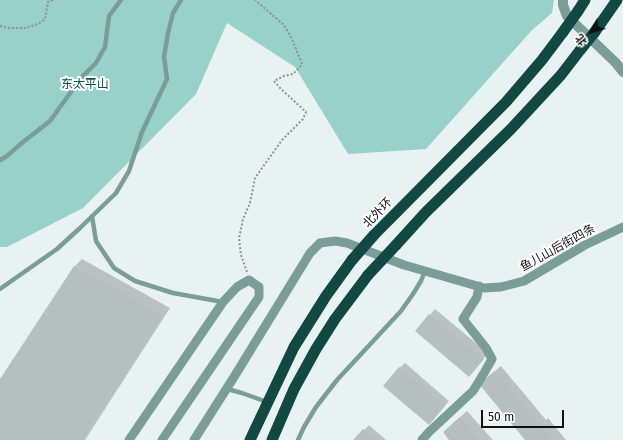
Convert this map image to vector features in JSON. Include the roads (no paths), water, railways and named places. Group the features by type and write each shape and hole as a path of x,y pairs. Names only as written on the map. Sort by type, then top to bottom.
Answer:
{"highway":[{"name":"北外环","path":"250,440 294,347 326,296 352,260 374,235 506,102 542,60 585,0"},
{"path":"272,440 294,389 316,349 335,319 368,275 426,212 511,129 561,75 594,33 617,0"}],"street":[{"path":"563,0 563,5 567,16 623,72"},
{"name":"鱼儿山后街四条","path":"227,389 310,254 320,243 335,241 347,243 404,265 484,288 501,287 524,281 585,245 623,227"},
{"path":"129,440 223,302 237,287 249,280 259,287 259,296 162,440"},
{"path":"422,440 473,391 492,359 486,348 463,319 477,297 479,286"},
{"path":"194,440 227,389"}],"lane":[{"path":"0,160 50,121 81,78 96,63 105,47 109,16 121,0"},
{"path":"0,289 57,249 116,193 130,171 142,132 166,80 164,57 168,33 173,14 181,0"},
{"path":"92,216 96,241 114,268 135,281 173,293 223,302"},
{"path":"298,440 316,407 337,380 401,311 414,294 425,271"},
{"path":"227,389 267,402"}],"park label":[{"name":"东太平山","path":"85,85"}]}
